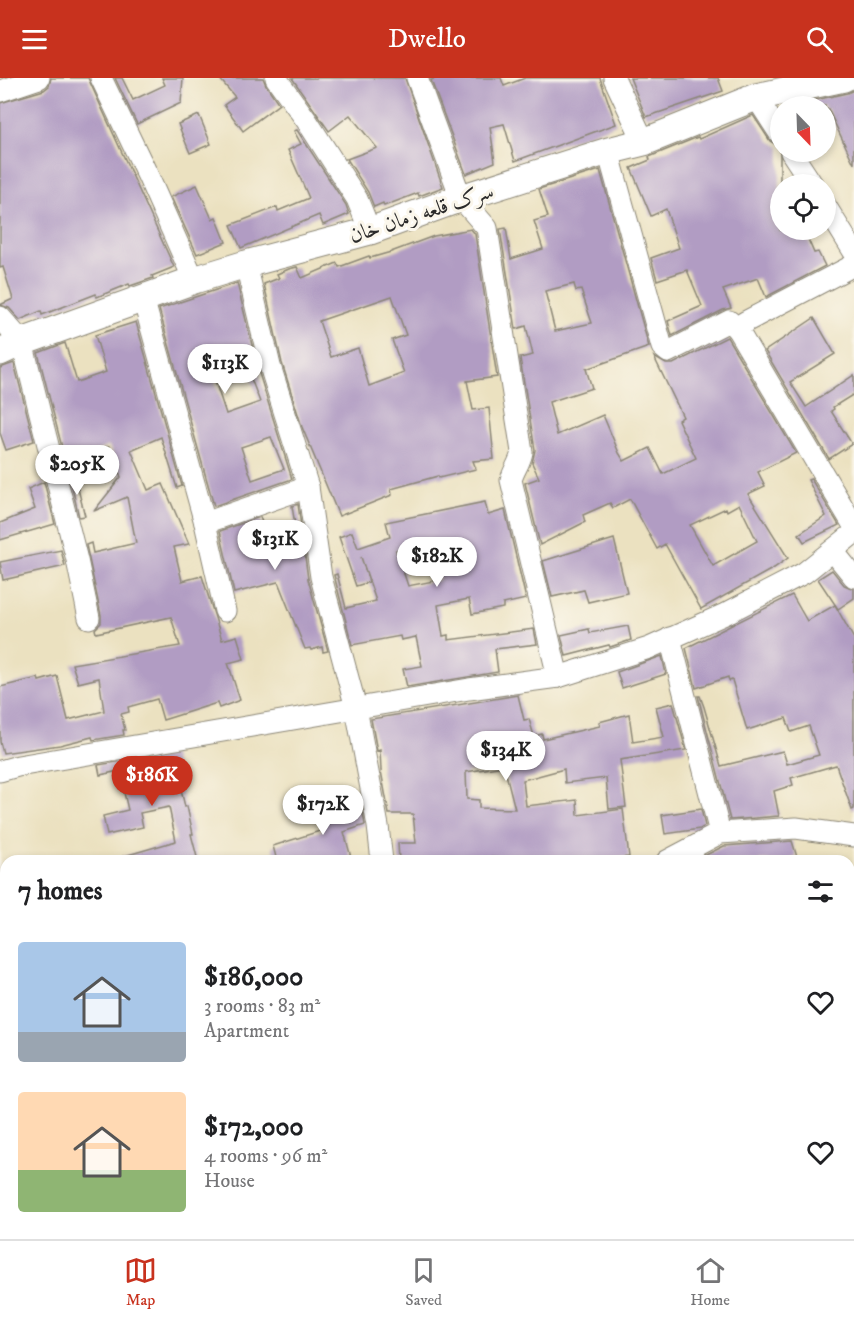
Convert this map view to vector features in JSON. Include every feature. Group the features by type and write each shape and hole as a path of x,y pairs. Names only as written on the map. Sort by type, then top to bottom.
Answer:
{"street":[{"path":"0,91 39,78"},
{"path":"101,78 194,280"},
{"path":"276,78 307,121 357,200 370,231"},
{"path":"417,78 461,198 487,228 522,452 520,463 511,480 558,677"},
{"path":"614,78 644,142"},
{"name":"سرک قلعه زمان خان","path":"11,347 194,280 370,231 461,198 608,151 644,142 756,97 844,78"},
{"path":"756,97 770,119"},
{"path":"608,151 662,347 668,352 729,321 737,329 854,526"},
{"path":"836,223 854,252"},
{"path":"246,264 270,366 308,487 321,577 356,708 381,855"},
{"path":"737,329 745,322 854,265"},
{"path":"143,298 205,523 225,611"},
{"path":"0,317 77,560 89,618"},
{"path":"205,523 308,487"},
{"path":"0,771 469,688 558,677 649,648 725,614 804,573 854,533"},
{"path":"833,550 854,577"},
{"path":"670,638 720,833"},
{"path":"678,855 720,833 796,828 854,836"}],"building":[{"path":"51,78 88,78 174,267 130,286 129,284 97,297 96,294 42,315 41,311 20,320 9,308 0,305 13,299 3,267 0,268 0,103 44,90 49,86"},
{"path":"115,78 122,78 133,100 165,85 162,78 183,78 181,103 137,124"},
{"path":"219,78 263,78 279,104 243,131 224,105 235,97"},
{"path":"292,78 405,78 443,187 419,196 418,193 384,206 383,203 374,207 368,192 347,159 377,148 350,115 329,131"},
{"path":"437,78 501,78 504,86 525,78 600,78 616,124 515,161 504,124 490,127 495,162 466,174 431,80"},
{"path":"630,78 718,78 723,91 646,117"},
{"path":"854,90 854,164 836,126 836,96 833,96"},
{"path":"199,115 211,144 190,153 178,124"},
{"path":"753,115 770,141 770,162 780,162 780,174 770,174 770,240 808,240 814,253 818,252 825,266 766,297 758,278 723,290 731,308 672,336 668,321 702,306 687,270 657,280 651,258 679,248 666,209 651,216 631,168 650,160 649,157 698,137 699,139"},
{"path":"297,130 346,205 349,214 323,225 319,215 241,248 231,225 277,207 278,211 309,198 288,150 301,144 294,131"},
{"path":"600,170 649,347 586,369 592,388 549,402 557,435 603,415 624,461 650,448 663,474 696,458 678,420 683,417 654,357 666,364 673,364 727,337 796,453 758,472 765,486 748,494 788,558 701,609 665,544 657,549 630,499 613,508 610,503 583,515 585,522 540,545 525,483 539,478 532,463 535,450 520,358 533,355 526,326 516,329 500,229 506,228 511,259 543,249 534,221 548,217 539,189","holes":["574,284 576,291 581,290 592,323 555,331 545,291","739,504 757,541 713,566 690,525"]},
{"path":"197,185 212,219 216,217 226,242 197,254 171,197"},
{"path":"471,229 475,234 497,377 467,381 473,410 489,408 494,459 473,461 476,469 439,478 438,476 391,489 392,495 339,516 302,427 282,363 264,284 279,278 277,274 289,269 297,267 302,278 337,263 339,267 369,256 370,258 391,252 434,236","holes":["392,296 406,335 392,340 404,373 369,386 358,348 331,357 319,321"]},
{"path":"237,283 258,370 292,479 214,506 159,309","holes":["244,345 255,375 250,376 260,402 226,414 207,357","271,437 284,469 252,480 241,447"]},
{"path":"814,318 835,354 790,382 806,407 854,375 854,394 833,407 831,411 852,444 829,459 765,351"},
{"path":"136,322 182,486 177,488 161,437 131,450 148,490 163,484 189,544 174,547 182,581 202,576 222,640 237,636 244,659 228,663 240,700 219,708 217,703 163,720 157,699 128,707 129,712 121,714 124,735 93,740 92,737 60,745 3,753 0,742 0,687 57,676 68,720 104,711 99,678 78,683 72,664 180,646 171,617 96,633 95,629 101,623 101,615 86,545 91,543 93,553 136,543 127,497 94,511 121,477 109,446 66,463 38,353 65,343 77,382 106,372 95,335"},
{"path":"14,363 34,441 6,450 0,433 0,368"},
{"path":"74,473 85,516 79,517 69,474"},
{"path":"811,479 839,525 804,542 799,534 826,516 808,480"},
{"path":"44,482 55,524 0,540 0,523 35,509 28,489"},
{"path":"485,502 488,515 505,510 526,599 503,604 503,608 472,614 469,599 438,605 443,636 448,635 448,640 534,629 537,644 495,649 498,672 407,687 403,669 422,666 416,637 401,640 400,636 352,645 334,575 337,574 346,608 376,601 361,557 369,582 356,586 339,537 352,532 358,548 390,537 386,522","holes":["433,543 439,580 408,586 396,550"]},
{"path":"298,504 308,579 328,651 323,652 322,647 305,649 278,582 234,593 220,531 260,517 267,536 296,531 292,506"},
{"path":"614,539 627,593 588,602 584,590 552,597 543,561"},
{"path":"61,550 65,566 3,580 0,562"},
{"path":"832,570 844,585 854,589 854,598 838,609 818,579"},
{"path":"792,595 807,621 835,605 854,639 854,809 852,810 836,765 791,778 793,785 774,791 779,816 730,820 698,696 704,707 721,766 783,751 787,764 819,755 809,726 791,732 786,718 747,730 732,680 729,681 728,677 696,688 686,648"},
{"path":"628,626 631,640 566,656 561,635 589,629 590,633"},
{"path":"662,656 666,674 622,688 617,672"},
{"path":"518,695 524,720 529,719 534,736 542,734 543,739 600,726 599,722 629,714 633,742 664,737 656,707 673,703 686,750 620,760 626,807 609,809 606,778 565,783 564,769 523,780 526,806 577,800 578,815 623,809 629,855 399,855 398,843 416,843 413,814 389,814 381,771 380,750 377,751 371,719","holes":["504,766 515,809 479,808 479,800 467,799 466,772"]},
{"path":"173,755 185,807 187,806 196,855 128,855 176,841 169,807 140,813 143,827 107,835 103,816 128,810 119,771 100,775 98,765 129,760 130,765"},
{"path":"329,792 336,815 362,808 365,825 344,832 350,855 275,855 273,846 323,830 314,797"},
{"path":"701,809 705,826 700,829 665,834 662,815"},
{"path":"792,841 796,855 706,855 724,846"}]}
